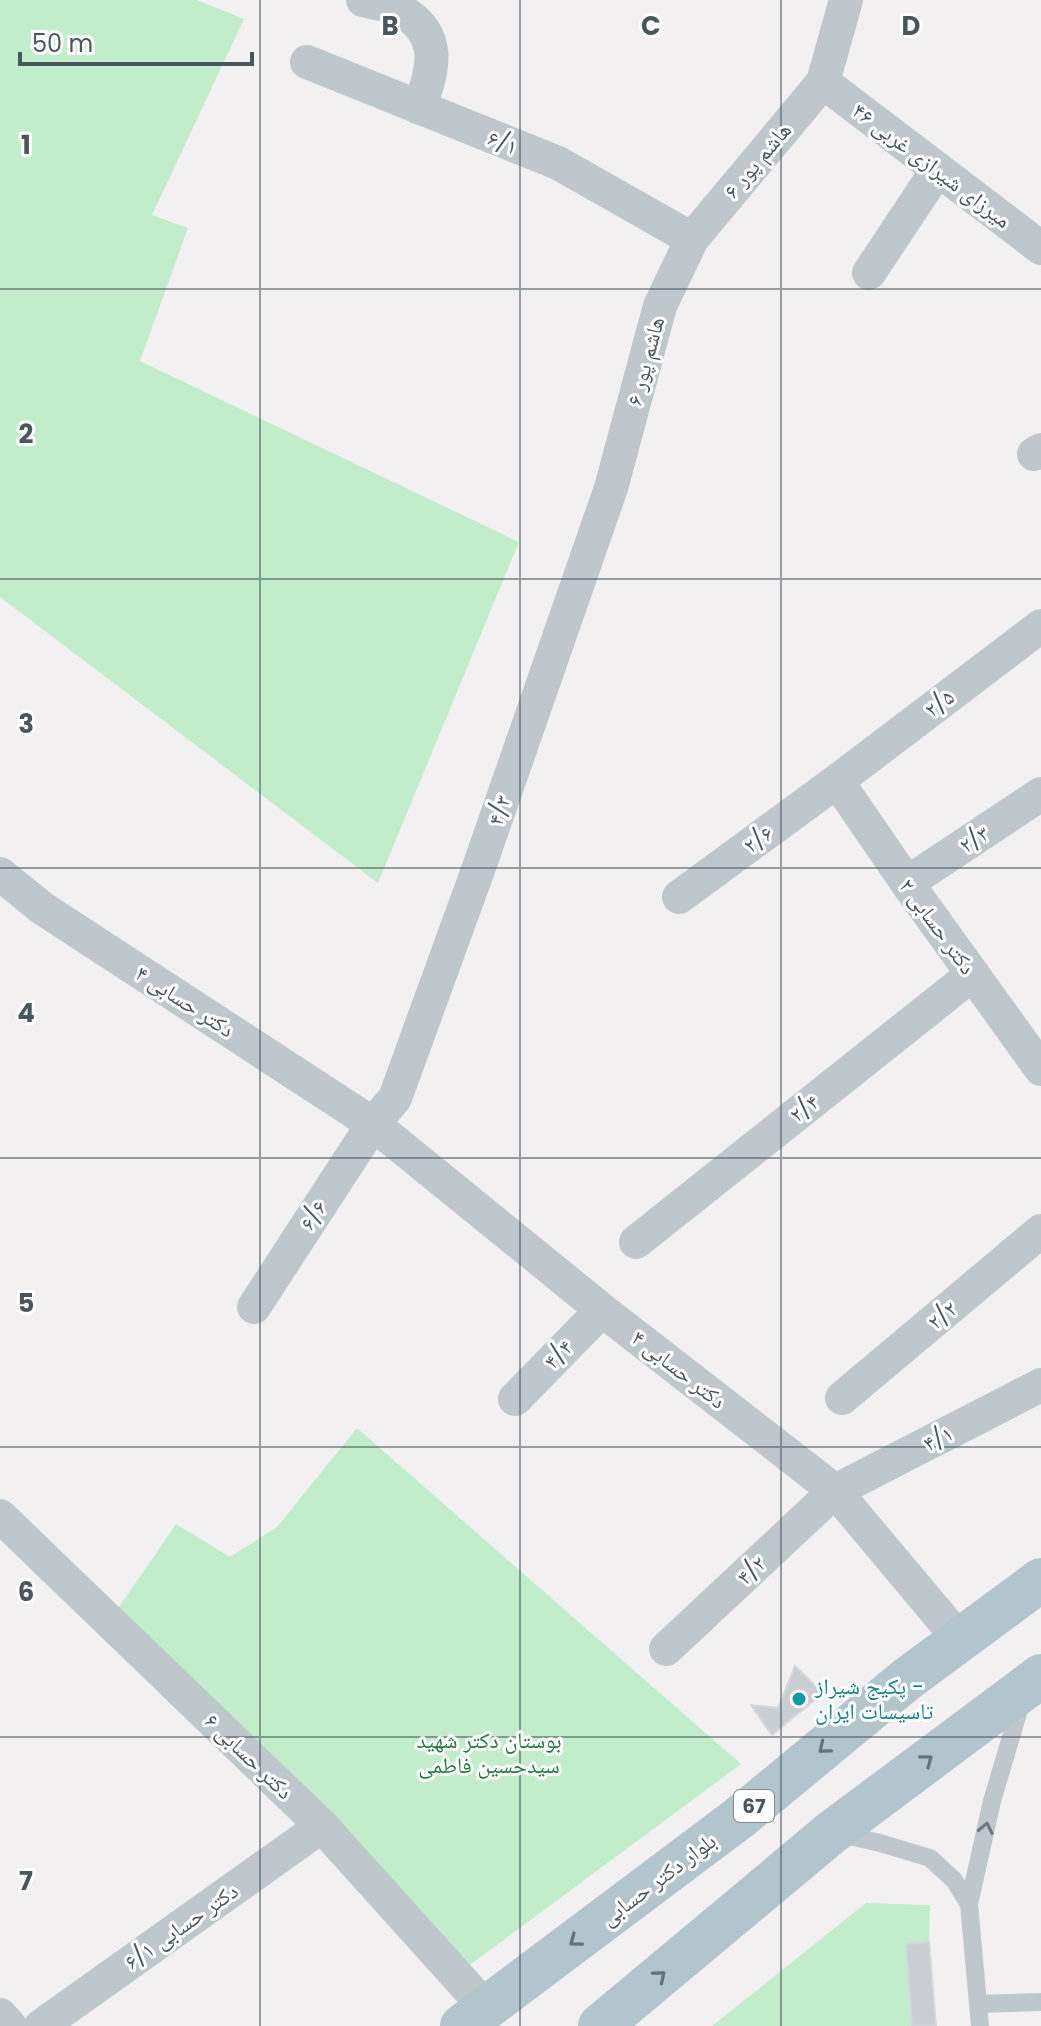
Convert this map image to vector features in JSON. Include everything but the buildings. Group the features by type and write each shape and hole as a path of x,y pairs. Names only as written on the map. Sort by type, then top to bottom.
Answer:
{"main road":[{"name":"بلوار دکتر حسابی","path":"474,2017 739,1818 907,1679 960,1640 1035,1598"},
{"path":"600,2026 832,1832 1034,1681"}],"street":[{"path":"363,0 399,10 424,29 433,56 428,86 419,108"},
{"path":"823,82 846,0"},
{"name":"۶/۱","path":"307,62 558,163 692,239"},
{"name":"میرزای شیرازی غربی ۴۶","path":"823,82 1041,248"},
{"name":"۶ هاشم پور","path":"692,239 823,82"},
{"path":"869,273 938,169"},
{"name":"هاشم پور ۶","path":"611,488 660,306 692,239"},
{"name":"۴/۳","path":"373,1124 395,1098 484,855 611,488"},
{"name":"۲/۵","path":"837,781 1041,626"},
{"name":"دکتر حسابی ۲","path":"837,781 1041,1069"},
{"name":"۲/۶","path":"679,897 837,781"},
{"name":"۲/۳","path":"907,883 1041,794"},
{"name":"۴ دکتر حسابی","path":"0,874 42,908 373,1124"},
{"name":"۲/۴","path":"636,1242 973,974"},
{"name":"۶/۶","path":"254,1307 373,1124"},
{"name":"دکتر حسابی ۴","path":"373,1124 602,1310 835,1491 960,1640"},
{"name":"۲/۲","path":"842,1398 1041,1231"},
{"name":"۴/۴","path":"515,1399 602,1310"},
{"name":"۴/۱","path":"835,1491 1041,1385"},
{"name":"۴/۲","path":"666,1649 835,1491"},
{"name":"۶ دکتر حسابی","path":"0,1516 322,1826 474,2017"},
{"name":"۶/۱ دکتر حسابی","path":"41,2026 322,1826"},
{"path":"0,2015 10,2026"}],"lane":[{"path":"980,2026 969,1904 992,1801 1034,1681"},
{"path":"832,1832 930,1858 954,1880 969,1904"},
{"path":"979,2004 1041,2002"}],"green space":[{"path":"0,0 197,0 244,19 152,215 188,228 140,361 519,542 378,883 0,597"},
{"name":"بوستان دکتر شهید سیدحسین فاطمی","path":"357,1428 741,1764 466,1968 117,1610 176,1524 230,1557 277,1527"},
{"path":"866,1903 930,1905 929,1942 936,2026 712,2026"}],"place":[{"name":"پکیج شیراز - تاسیسات ایران","path":"799,1699"}]}
